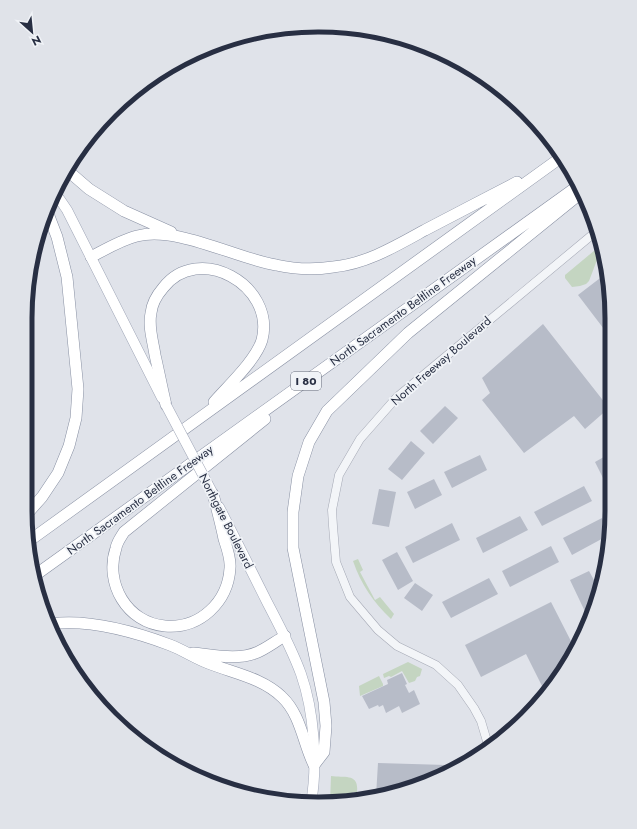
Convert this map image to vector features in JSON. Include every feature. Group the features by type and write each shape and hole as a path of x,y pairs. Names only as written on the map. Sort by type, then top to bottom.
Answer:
{"highway":[{"name":"I 80","path":"33,538 558,160"},
{"path":"71,173 89,188 124,211 186,238 275,265 304,269 334,267 363,261 390,249 552,164"},
{"name":"North Sacramento Beltline Freeway","path":"39,572 574,189"},
{"path":"56,623 95,624 137,635 170,645 206,663 262,683 283,697 296,716 308,753 314,765 324,752 326,726 293,548 292,512 298,476 309,442 327,411 408,333 577,196"},
{"path":"32,508 42,497 58,473 66,453 76,418 78,389 67,277 57,237 50,219"},
{"path":"91,257 115,244 138,235 162,234 186,238"},
{"path":"166,406 150,329 151,312 156,297 166,283 180,274 197,269 214,269 229,275 246,286 257,301 263,320 262,340 254,357 200,418"},
{"path":"213,494 227,548 230,567 227,587 218,604 203,618 184,625 165,626 146,621 131,611 120,598 114,581 112,564 116,547 124,532 362,341"},
{"path":"186,652 223,657 241,657 258,653 284,636"}],"main road":[{"name":"Northgate Boulevard","path":"59,198 67,210 166,406 213,494 284,636 301,674 313,730 314,765 312,797"}],"street":[{"name":"North Freeway Boulevard","path":"487,742 474,708 458,685 436,665 396,646 378,630 350,597 336,562 332,526 332,510 339,475 360,439 397,397 592,235"}],"green space":[{"path":"596,249 598,259 589,281 586,284 572,287 565,278 565,275"},
{"path":"358,559 363,570 360,572 375,600 380,597 394,614 391,619 373,599 364,585 353,561"},
{"path":"408,662 422,669 420,676 417,677 415,681 409,683 402,671 391,677 389,676 384,678 383,674"},
{"path":"379,676 383,686 360,696 359,686"},
{"path":"331,776 346,777 353,779 356,782 357,792 353,792 352,795 330,796"}],"building":[{"path":"602,277 605,330 578,295"},
{"path":"543,324 605,403 605,412 585,429 574,416 524,453 482,400 490,393 482,378"},
{"path":"445,406 458,418 433,444 420,431"},
{"path":"411,441 425,453 402,480 388,469"},
{"path":"480,455 487,470 452,488 444,472"},
{"path":"605,456 605,482 595,462"},
{"path":"434,479 442,495 415,509 407,492"},
{"path":"584,486 592,501 542,526 534,512"},
{"path":"379,489 396,492 389,527 372,524"},
{"path":"520,516 528,530 483,553 476,538"},
{"path":"602,518 604,524 604,538 572,555 563,538"},
{"path":"452,523 460,540 413,563 405,547"},
{"path":"551,546 559,562 510,587 502,571"},
{"path":"397,552 413,581 398,590 382,560"},
{"path":"589,571 595,583 586,613 570,580"},
{"path":"489,578 498,594 451,618 442,602"},
{"path":"415,583 433,595 422,611 404,598"},
{"path":"551,602 572,643 557,670 543,688 526,654 481,677 465,645"},
{"path":"402,673 409,693 414,690 420,704 402,713 399,706 386,713 383,705 379,707 378,705 369,709 362,696 388,684 387,680"},
{"path":"378,763 446,765 446,767 411,782 376,791"}]}
